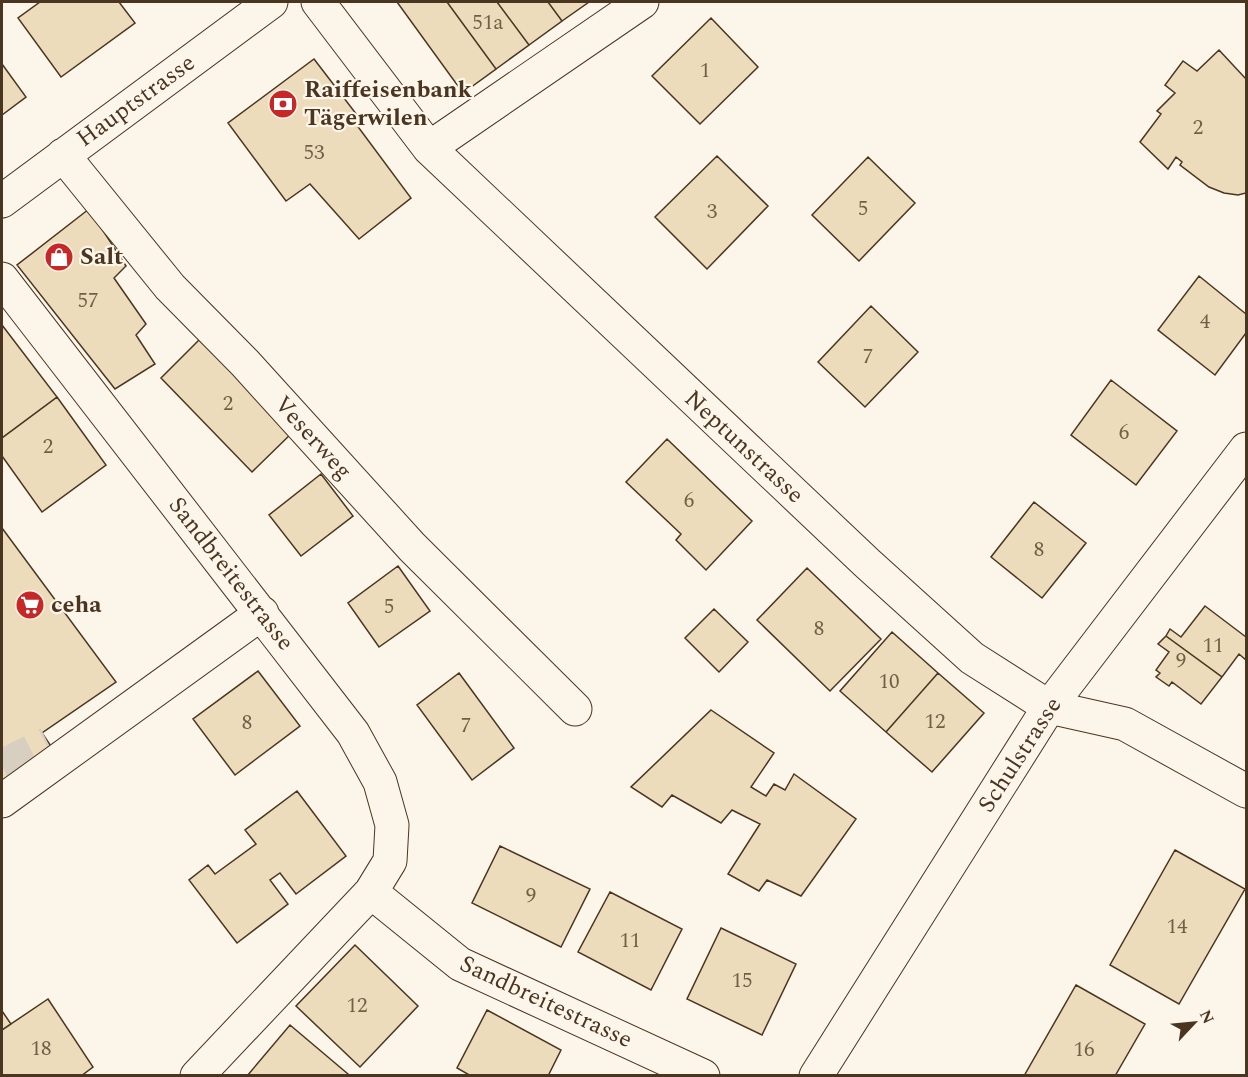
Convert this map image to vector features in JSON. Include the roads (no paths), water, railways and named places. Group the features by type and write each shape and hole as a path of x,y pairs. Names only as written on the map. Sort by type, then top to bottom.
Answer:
{"street":[{"name":"Hauptstrasse","path":"2,201 271,2"},
{"name":"Neptunstrasse","path":"318,2 429,148 867,563 972,658 1049,707 1125,724 1246,791"},
{"path":"429,148 642,2"},
{"name":"Veserweg","path":"63,154 170,287 245,363 412,547 575,709"},
{"name":"Sandbreitestrasse","path":"2,279 353,733 380,782 392,825 390,861 371,892 197,1076"},
{"name":"Schulstrasse","path":"816,1076 1049,707 1246,449"},
{"path":"2,801 262,613"},
{"path":"48,743 123,692 150,694"},
{"name":"Sandbreitestrasse","path":"371,892 460,964 703,1076"}],"tunnel":[{"path":"2,766 48,743"}],"place":[{"name":"Raiffeisenbank Tägerwilen","path":"283,104"},
{"name":"Salt","path":"59,257"},
{"name":"ceha","path":"30,605"}]}
